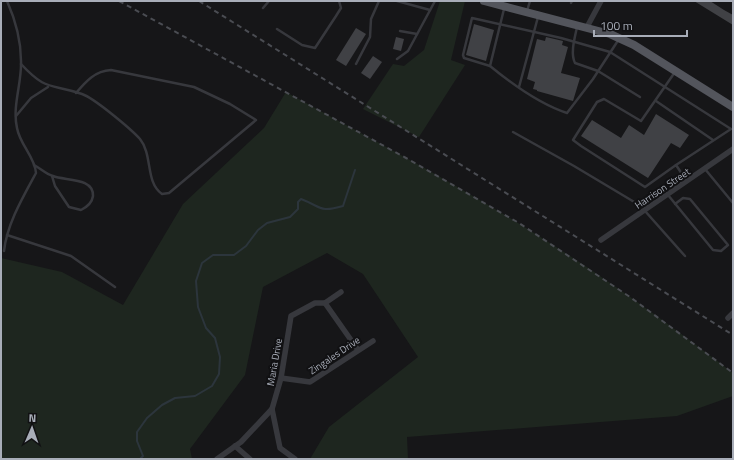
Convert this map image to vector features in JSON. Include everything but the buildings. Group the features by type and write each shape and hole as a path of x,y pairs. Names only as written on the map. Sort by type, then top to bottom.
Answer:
{"main road":[{"path":"484,1 578,24 619,38 634,45 733,107"}],"street":[{"path":"587,27 600,1"},
{"name":"Harrison Street","path":"601,240 733,149"},
{"name":"Maria Drive","path":"295,459 280,448 272,409 281,378 291,316 315,303 325,303 341,292"},
{"path":"325,303 358,350"},
{"path":"728,318 733,313"},
{"name":"Zingales Drive","path":"281,378 310,382 373,341"},
{"path":"217,459 235,446 272,409"},
{"path":"235,446 250,459"}],"lane":[{"path":"4,251 7,235 16,213 36,173 34,164 19,137 15,117 21,64 17,34 7,1"},
{"path":"263,8 269,1"},
{"path":"277,29 302,45 315,48 318,46 339,12 341,8 339,1"},
{"path":"356,64 370,37 371,19 379,1"},
{"path":"397,1 430,10"},
{"path":"397,59 408,51 435,1"},
{"path":"527,12 530,1"},
{"path":"490,66 500,23 499,4"},
{"path":"519,87 538,14"},
{"path":"619,38 610,52 598,71 567,113 556,110 519,87 490,66 464,58 472,18 500,23 574,42 610,52 665,87 731,129 644,187 573,140 597,102 604,99 641,121 656,101 665,87 676,71"},
{"path":"578,24 574,42 573,60 575,63 598,71 640,98"},
{"path":"400,31 417,34"},
{"path":"21,64 35,79 48,87 76,93 83,94 140,140 146,150 154,186 162,194 168,193 256,120 230,104 194,88 112,70 102,71 93,75 76,93"},
{"path":"15,117 31,98 48,87"},
{"path":"656,101 713,140"},
{"path":"513,132 574,166 645,210 685,256"},
{"path":"34,164 52,176 87,184 92,191 93,196 90,203 81,210 69,207 55,186 52,176"},
{"path":"676,165 687,182"},
{"path":"705,169 733,203"},
{"path":"668,195 675,204 713,250 721,252 728,245 690,198 683,198 675,204"},
{"path":"7,235 72,256 115,287"}],"shaded area":[{"path":"440,1 465,1 451,60 465,65 419,137 363,109 393,64 404,66 424,50"},
{"path":"286,92 461,189 546,240 600,276 733,373 733,396 677,416 407,437 408,459 310,459 329,427 418,357 363,274 327,253 263,287 245,375 190,449 192,459 1,459 1,258 62,272 123,305 183,204 264,128"}],"waterway":[{"path":"140,459 143,456 137,441 137,432 147,418 162,405 175,398 195,396 212,386 219,374 220,357 215,338 206,328 198,307 196,281 202,263 213,255 234,255 246,246 258,230 267,223 290,217 298,209 298,202 301,199 317,207 325,209 343,206 355,170"}],"railway":[{"path":"119,1 406,158 519,223 630,297 733,373"},
{"path":"199,1 733,335"}]}
